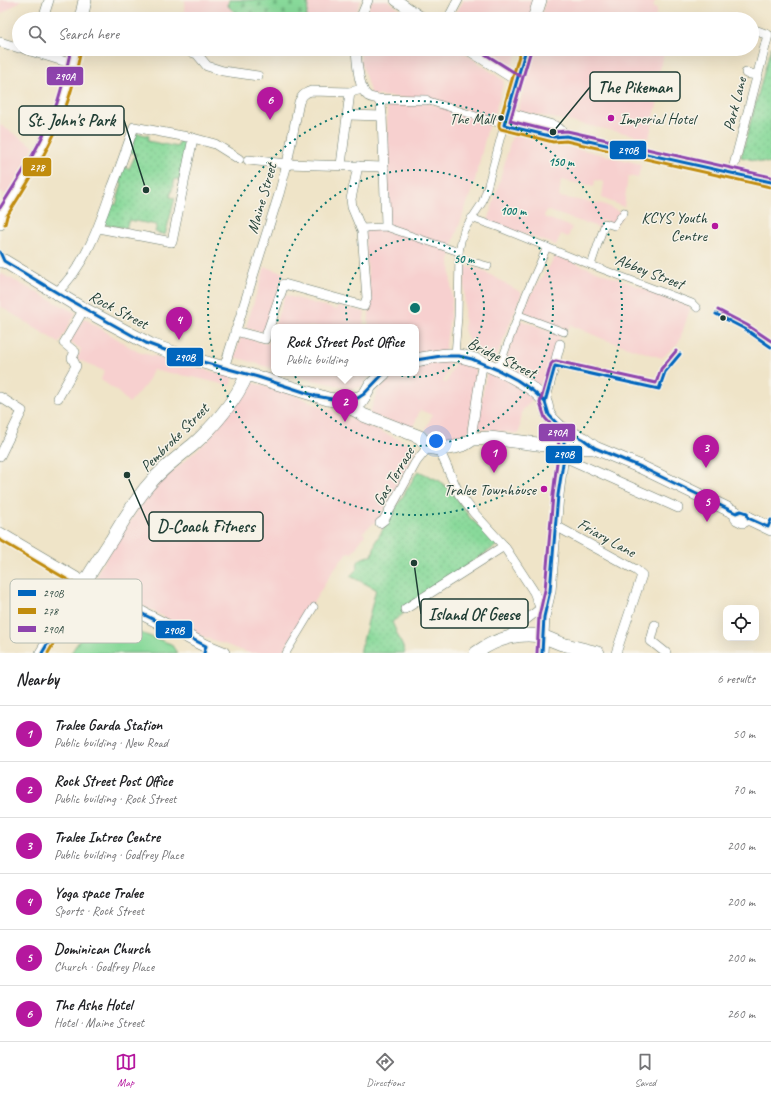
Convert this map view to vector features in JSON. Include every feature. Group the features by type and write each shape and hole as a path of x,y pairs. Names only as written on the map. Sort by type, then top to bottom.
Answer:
{"main road":[{"path":"83,12 85,0"},
{"path":"536,12 540,0"},
{"path":"1,217 58,114 67,88 75,56"},
{"path":"505,119 524,56"},
{"name":"Rock Street","path":"1,258 56,293 151,345 189,358 328,399 341,401 359,398 364,395"},
{"path":"419,360 456,355"},
{"name":"Bridge Street","path":"456,355 468,358 482,368 498,370 517,380 533,391 544,402 549,415 561,428"},
{"name":"Pembroke Street","path":"86,579 146,488 163,469 195,443 210,427 231,402 244,382 247,374"},
{"path":"359,412 364,395 370,386 381,376"},
{"name":"Rock Street","path":"341,401 347,408 420,437 433,448"},
{"path":"561,428 564,435 564,452"},
{"path":"561,428 583,439 598,449 641,467 742,515 770,525"},
{"path":"433,448 455,448 473,439 490,438 564,452 598,449"},
{"path":"0,534 76,579"},
{"path":"142,614 173,630 205,650 223,653"},
{"path":"476,653 496,642 526,635 547,638 561,644 598,653"},
{"name":"Pembroke Street","path":"42,653 48,643"}],"street":[{"path":"45,12 49,0"},
{"path":"363,12 368,0"},
{"path":"396,0 413,12"},
{"path":"452,12 458,0"},
{"name":"Park Lane","path":"732,173 756,75 768,35 759,32"},
{"path":"0,42 12,46"},
{"path":"48,56 73,64"},
{"path":"198,56 207,66 258,76"},
{"path":"356,56 363,90 370,98 426,100 505,119 556,127 566,136 771,182"},
{"path":"479,56 517,80"},
{"path":"746,73 756,75"},
{"name":"Maine Street","path":"224,368 287,164 299,102 305,93 311,91 350,92 363,90"},
{"path":"341,166 350,92"},
{"path":"378,99 381,105 384,145 386,226"},
{"path":"348,115 382,116"},
{"path":"459,255 464,230 484,198 505,119"},
{"path":"56,293 74,274 98,228 134,127 193,138 215,144 244,159 287,164 384,167"},
{"path":"98,228 172,242 193,138"},
{"path":"235,331 265,339 284,284 364,306 367,298 362,231 352,207 351,199 358,166"},
{"path":"591,265 605,223 614,226 624,212"},
{"name":"Abbey Street","path":"471,218 692,303 697,308"},
{"path":"360,228 386,226 488,266"},
{"path":"498,370 526,294 547,247"},
{"name":"Bridge Street","path":"456,355 459,255"},
{"path":"58,398 76,366 72,358 75,352 64,343 84,309"},
{"path":"519,315 564,332"},
{"path":"544,402 560,344"},
{"path":"473,439 472,431 482,368"},
{"path":"0,397 22,411 0,456"},
{"path":"433,448 462,498 504,546 534,592 542,613 547,638 542,653"},
{"name":"Gas Terrace","path":"382,522 419,458 433,448"},
{"path":"508,638 519,625 542,613 550,591 558,496 564,452 678,508"},
{"name":"Friary Lane","path":"556,526 636,570 642,575 616,653"},
{"path":"405,609 504,546"},
{"path":"535,597 550,591"},
{"path":"286,653 314,607"},
{"path":"655,624 651,641 666,653"}],"shaded area":[{"path":"0,0 22,0 0,15"},
{"path":"185,0 229,0 228,6 234,12 185,12"},
{"path":"309,0 361,0 356,12 307,12"},
{"path":"372,0 387,0 403,12 367,12"},
{"path":"464,0 535,0 532,12 456,12"},
{"path":"545,0 655,0 653,8 657,9 656,12 542,12"},
{"path":"361,56 469,56 504,81 493,119 438,101 371,95 361,62"},
{"path":"488,56 516,56 511,68 508,69"},
{"path":"532,56 663,56 657,81 662,83 649,138 518,111"},
{"path":"387,101 424,101 489,123 474,184 451,248 388,226"},
{"path":"0,125 34,146 8,196 0,191"},
{"path":"513,133 641,164 638,178 628,176 624,207 602,198 604,182 595,180 594,187 561,180 559,197 603,204 624,214 615,226 602,220 600,228 546,210 544,217 572,227 568,237 561,234 556,245 488,222"},
{"path":"380,228 451,251 452,302 445,353 419,354 419,324 368,324 370,301 364,229"},
{"path":"556,256 691,306 679,342 662,358 603,339 571,325 567,330 523,312 530,295"},
{"path":"465,266 482,270 522,293 495,361 472,350 464,329"},
{"path":"265,267 284,273 264,333 246,327"},
{"path":"0,273 76,313 59,343 0,306"},
{"path":"285,295 337,310 338,306 365,312 363,324 275,324"},
{"path":"84,318 138,352 233,377 230,386 193,377 153,370 147,383 129,403 117,391 101,380 104,371 77,359 81,349 69,342"},
{"path":"520,320 560,334 544,391 503,366"},
{"path":"271,335 271,368 235,357 241,336 268,344"},
{"path":"450,360 449,368 443,382 446,383 455,362 476,368 470,430 462,437 446,438 425,431 432,415 420,410 413,428 369,415 378,390 393,376 419,376 419,364"},
{"path":"487,371 518,381 534,398 522,411 519,434 476,428"},
{"path":"298,376 369,376 361,387 349,389"},
{"path":"250,382 290,393 417,447 380,518 363,532 365,535 352,553 348,552 334,569 282,653 249,653 193,633 142,605 142,579 96,579 99,569 140,506 155,487 207,441"}],"green space":[{"path":"229,0 309,0 307,12 234,12 228,6"},
{"path":"771,47 771,164 741,157"},
{"path":"137,133 149,136 148,141 177,147 180,140 188,142 180,180 175,179 170,197 175,198 165,235 155,232 157,225 129,220 126,228 102,224 110,203 116,205 122,183 117,181 122,167 129,169 136,154 128,151"},
{"path":"418,471 440,481 455,496 470,518 499,544 402,609 403,614 392,622 405,652 404,653 360,653 376,589 350,576 358,568 357,565 361,559 372,556 376,541"},
{"path":"142,634 171,644 177,653 71,653 78,643 142,643"}],"transit line":[{"name":"290A","path":"0,208 32,157 52,117 61,90 69,56"},
{"name":"278","path":"5,224 7,216 24,190 54,135 71,92 80,56"},
{"name":"290A","path":"488,56 520,76"},
{"name":"278","path":"519,56 499,124 501,129 553,142 566,141 770,187"},
{"name":"290B","path":"524,56 504,125 554,137 566,136 771,182"},
{"name":"290A","path":"529,56 510,121 554,132 567,131 771,177"},
{"name":"290B","path":"0,252 4,261 71,301 146,343 181,356 258,377 316,396 337,400 358,398 364,394 381,376"},
{"name":"290A","path":"718,310 747,325 771,341"},
{"name":"290B","path":"716,314 745,329 771,347"},
{"name":"290A","path":"537,653 539,616 545,590 553,495 559,446 557,431 545,418 540,403 551,364 556,361 656,383 661,369 676,351"},
{"name":"290B","path":"545,402 555,366 659,389 665,372 680,354"},
{"name":"290B","path":"419,360 441,356 459,356 472,359 498,370 517,380 533,391 545,402 549,415 561,428 564,441 564,457 558,495 550,591 544,617 542,653"},
{"name":"290B","path":"561,428 583,439 595,448 641,467 736,513 741,511 747,513 748,518 768,527 771,520"},
{"name":"278","path":"0,540 66,579"},
{"name":"290B","path":"142,614 206,646 204,653"},
{"name":"290B","path":"42,653 48,643"},
{"name":"278","path":"48,653 54,643"}],"place":[{"name":"The Mall","path":"501,118"},
{"name":"Imperial Hotel","path":"611,118"},
{"name":"The Ashe Hotel","path":"270,120"},
{"name":"The Pikeman","path":"553,132"},
{"name":"St. John's Park","path":"146,190"},
{"name":"KCYS Youth Centre","path":"715,226"},
{"name":"Yoga space Tralee","path":"179,340"},
{"name":"Rock Street Post Office","path":"345,422"},
{"name":"Tralee Intreo Centre","path":"706,468"},
{"name":"Tralee Garda Station","path":"494,473"},
{"name":"D-Coach Fitness","path":"127,475"},
{"name":"Tralee Townhouse","path":"544,489"},
{"name":"Dominican Church","path":"707,522"},
{"name":"Island Of Geese","path":"414,563"}]}
